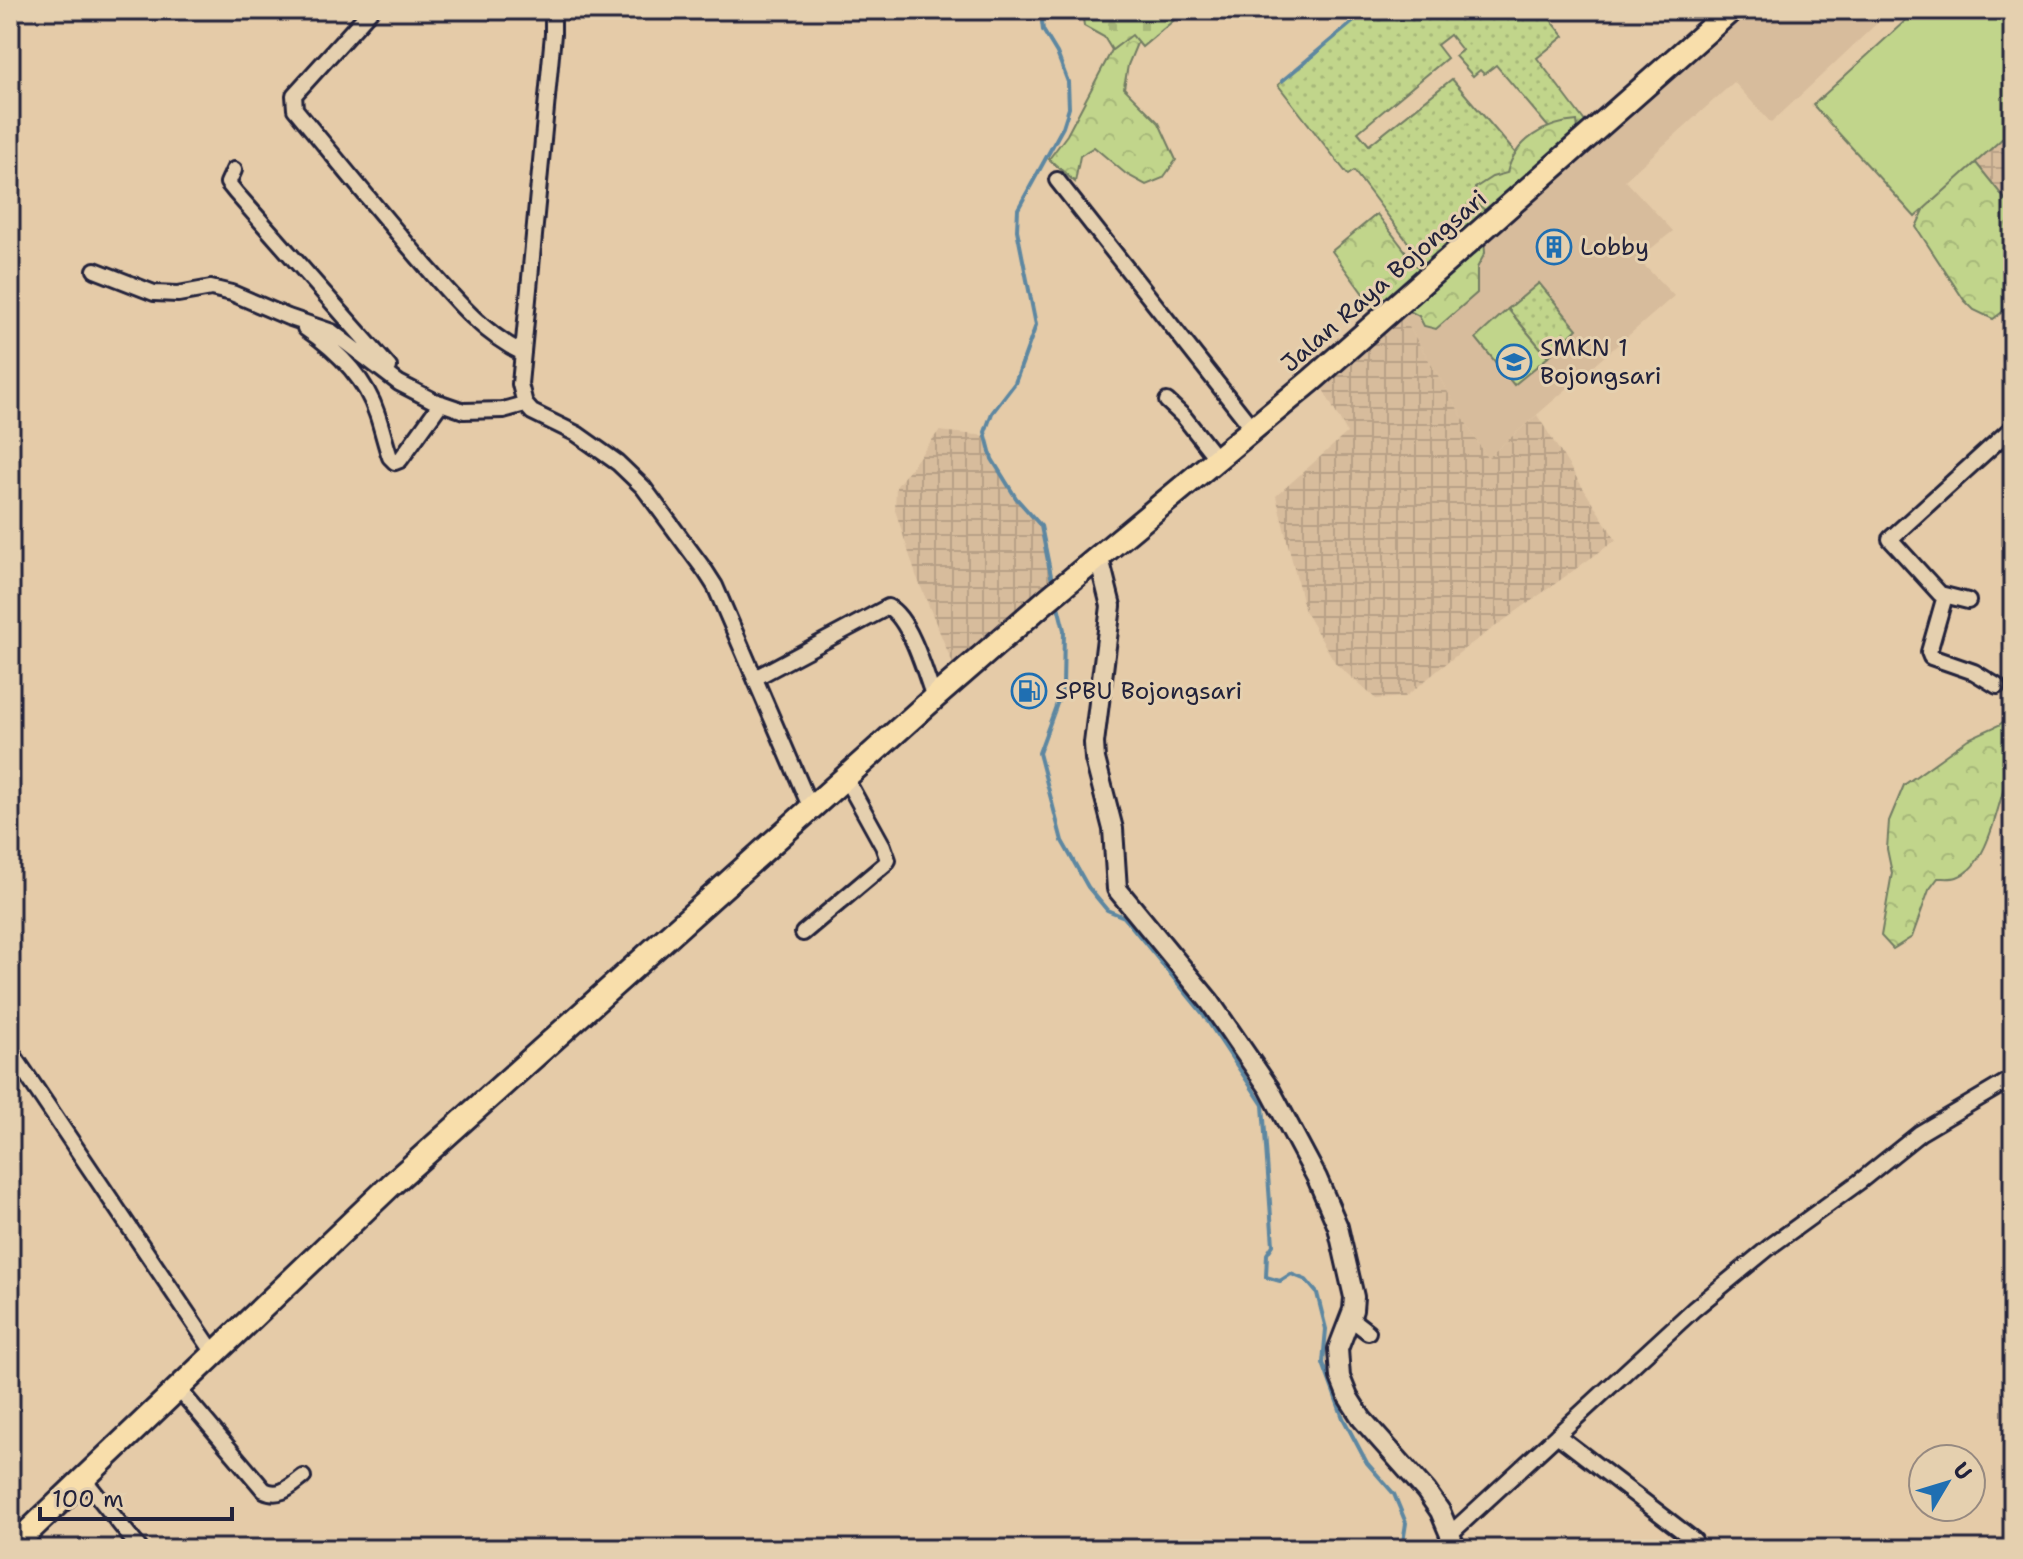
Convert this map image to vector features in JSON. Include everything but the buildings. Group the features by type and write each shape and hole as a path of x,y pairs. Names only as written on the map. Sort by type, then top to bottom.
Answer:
{"main road":[{"name":"Jalan Raya Bojongsari","path":"10,1549 391,1185 812,811 934,698 1417,288 1731,10"}],"street":[{"path":"371,10 294,95 295,109 381,215 469,314 504,344 523,353"},
{"path":"553,10 520,384 525,404 532,412 577,434 643,487 715,586 812,811"},
{"path":"2008,10 2013,15"},
{"path":"234,170 228,183 388,365 399,383"},
{"path":"1057,180 1253,429"},
{"path":"95,270 154,293 178,294 219,289 332,332 399,383 464,411 503,410 525,404"},
{"path":"288,317 336,351 364,386 377,413 390,457 395,462 420,435 441,403"},
{"path":"1167,401 1217,459"},
{"path":"1968,601 1940,594 1890,540 1891,536 2013,427"},
{"path":"1099,558 1111,606 1094,743 1095,759 1113,829 1115,885 1210,1002 1269,1088 1335,1216 1358,1324 1338,1349 1338,1366 1348,1397 1362,1419 1426,1491 1440,1511 1453,1542 1557,1435 1694,1309 1772,1245 1920,1133 2013,1078"},
{"path":"1945,596 1929,652 1931,657 1974,672 1997,686"},
{"path":"755,678 888,607 895,610 912,641 934,698"},
{"path":"803,933 888,860 846,779"},
{"path":"10,1050 214,1353"},
{"path":"177,1387 264,1490 280,1494 303,1477"},
{"path":"1557,1435 1694,1540"},
{"path":"83,1478 140,1549"}],"shaded area":[{"name":"SMKN 1 Bojongsari","path":"1741,10 1891,10 1771,123 1734,82 1625,180 1673,231 1638,259 1674,296 1487,458 1399,310"},
{"path":"2005,136 2013,146 2013,239 1960,176"},
{"path":"1399,310 1487,458 1537,415 1616,540 1464,649 1405,697 1376,699 1336,664 1305,612 1276,496 1347,433 1319,382"},
{"path":"939,431 987,436 992,459 1016,498 1041,526 1054,588 957,674 916,575 895,510 896,487"}],"green space":[{"path":"1082,10 1176,10 1180,15 1142,47 1132,35 1112,50 1104,37 1084,26"},
{"path":"1367,10 1543,10 1564,36 1537,58 1589,127 1579,136 1550,129 1496,65 1484,74 1480,70 1473,76 1455,56 1462,50 1450,35 1437,45 1447,58 1358,132 1369,145 1452,79 1530,170 1426,266 1354,171 1348,175 1278,85"},
{"path":"1917,10 1994,10 2013,31 2013,129 1915,217 1813,105"},
{"path":"1132,34 1138,41 1128,65 1124,88 1159,123 1176,160 1163,178 1146,185 1126,174 1094,147 1080,156 1075,182 1049,159 1067,135 1112,50"},
{"path":"1577,121 1579,136 1491,215 1476,203 1475,188 1492,177 1507,173 1517,151 1533,135 1554,125"},
{"path":"1976,163 2013,209 2013,304 1993,319 1974,310 1964,300 1916,227 1930,197"},
{"path":"1377,214 1423,274 1377,313 1332,251"},
{"path":"1484,237 1485,253 1477,268 1477,293 1436,329 1424,326 1419,316 1406,309"},
{"path":"1539,283 1577,329 1548,357 1508,309"},
{"path":"1508,309 1548,357 1514,385 1476,338"},
{"path":"2013,714 2013,784 2004,788 1983,851 1967,871 1955,878 1938,878 1929,890 1912,937 1893,949 1881,936 1892,873 1887,849 1889,821 1904,785 1968,739 1999,725"}],"waterway":[{"path":"1048,10 1042,22 1043,30 1057,53 1068,82 1069,108 1063,127 1018,209 1017,230 1036,325 1015,383 992,413 985,432 992,459 1016,498 1041,526 1053,586"},
{"path":"1282,81 1367,10"},
{"path":"1057,602 1064,630 1063,687 1039,753 1062,841 1088,887 1107,910 1124,917 1203,1014 1263,1105 1273,1245 1267,1254 1266,1277 1280,1281 1291,1274 1306,1280 1317,1293 1326,1329 1323,1363 1343,1418 1367,1463 1394,1494 1406,1523 1402,1549"}],"place":[{"name":"Lobby","path":"1554,247"},
{"name":"SMKN 1 Bojongsari","path":"1514,362"},
{"name":"SPBU Bojongsari","path":"1029,691"}]}
